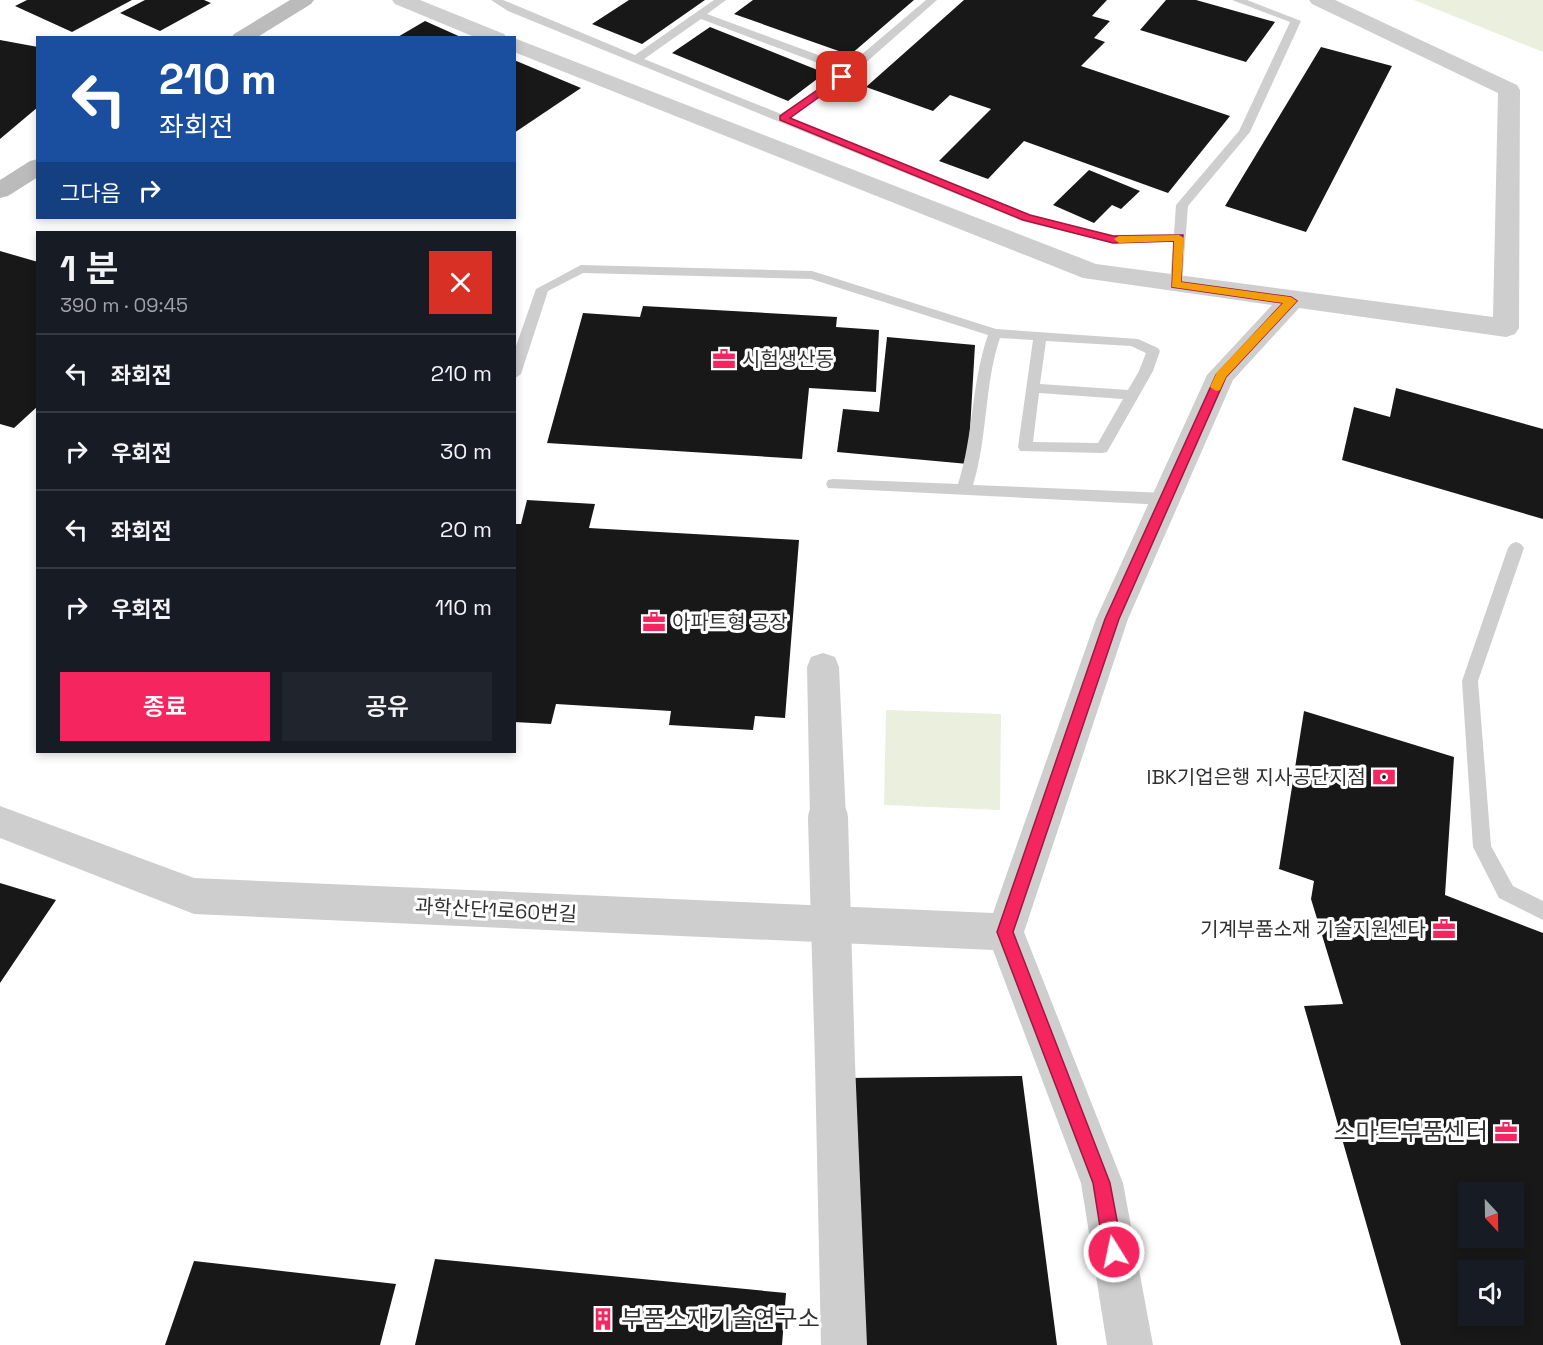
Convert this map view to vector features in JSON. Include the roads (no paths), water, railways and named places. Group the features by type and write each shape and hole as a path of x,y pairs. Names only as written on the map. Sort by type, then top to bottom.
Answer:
{"main road":[{"path":"244,36 304,0"},
{"path":"0,191 36,167"}],"street":[{"path":"402,0 492,36"},
{"path":"516,45 1092,272 1291,301 1506,328 1509,90 1319,0"},
{"path":"1130,1345 1102,1183 1005,932 1112,619 1221,375 1291,301"},
{"path":"823,667 844,1345"},
{"name":"과학산단1로60번길","path":"0,822 194,896 1005,932"}],"lane":[{"path":"496,0 512,9 635,60 1026,218 1113,240 1179,238"},
{"path":"635,60 721,0"},
{"path":"783,118 850,71 932,0"},
{"path":"1176,284 1182,205 1244,132 1296,21 1237,0"},
{"path":"700,15 850,71"},
{"path":"516,368 542,289 580,269 812,275 995,333 1040,335 1133,342 1153,351 1146,371 1102,448 1025,447 1040,335"},
{"path":"964,490 974,458 986,359 995,333"},
{"path":"1033,388 1132,395"},
{"path":"833,484 1166,499"},
{"path":"1516,548 1470,681 1482,847 1506,892 1543,911"}],"place":[{"name":"시험생산동","path":"724,359"},
{"name":"아파트형 공장","path":"654,622"},
{"name":"IBK기업은행 지사공단지점","path":"1384,777"},
{"name":"기계부품소재 기술지원센타","path":"1444,929"},
{"name":"스마트부품센터","path":"1506,1132"},
{"name":"부품소재기술연구소","path":"603,1319"}]}
